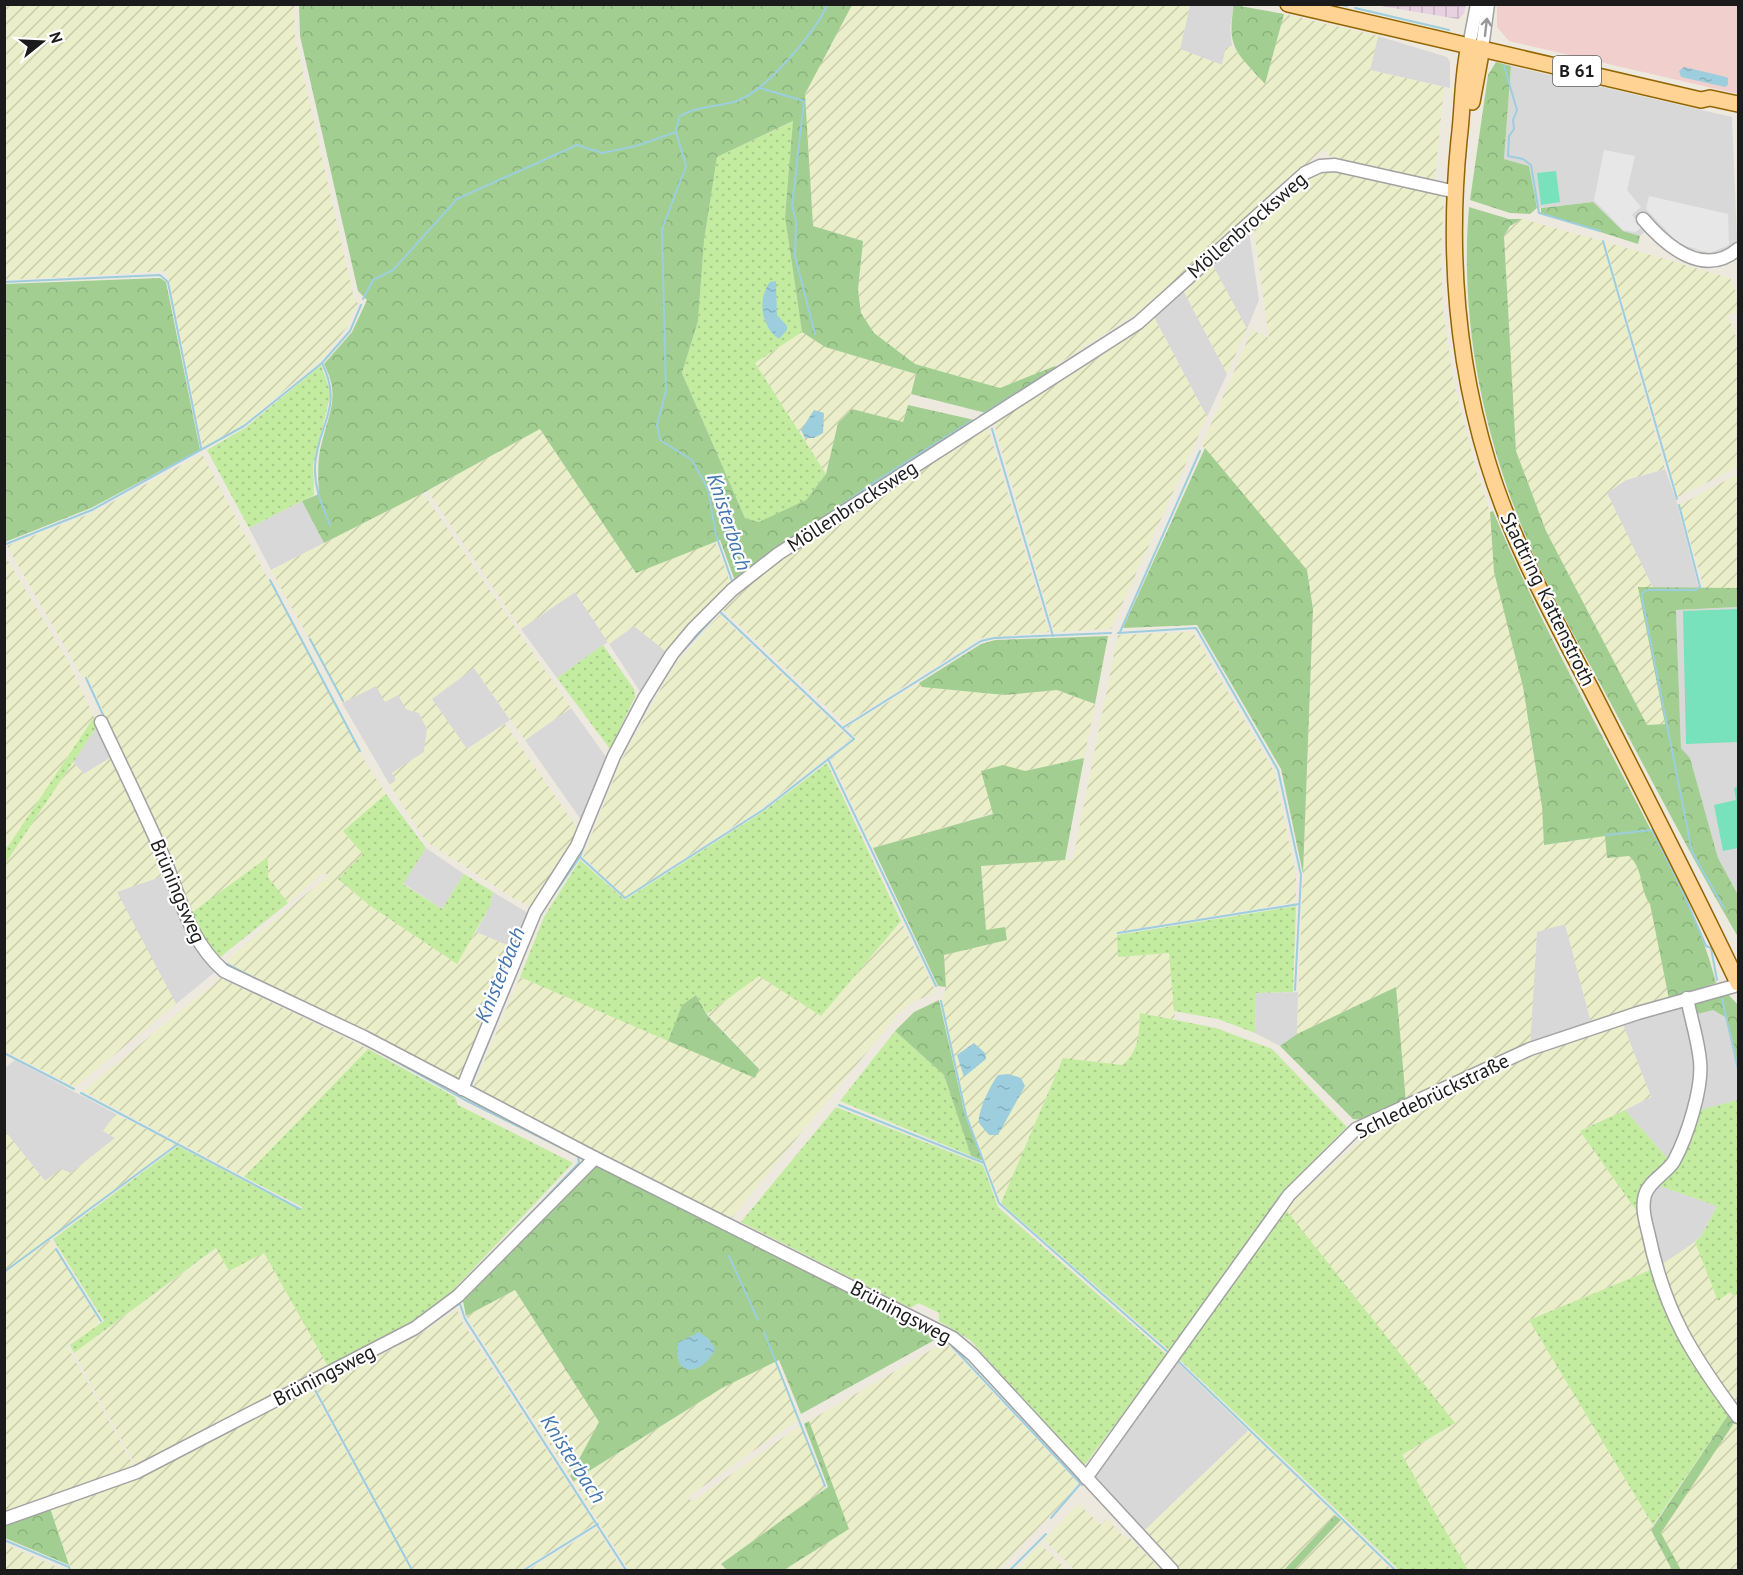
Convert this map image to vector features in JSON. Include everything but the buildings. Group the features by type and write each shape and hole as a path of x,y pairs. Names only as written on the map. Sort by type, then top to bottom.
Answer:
{"main road":[{"name":"B 61","path":"1288,4 1701,100 1709,106 1738,113"},
{"name":"Stadtring Kattenstroth","path":"1475,47 1464,63 1456,190 1455,295 1461,350 1488,464 1526,563 1659,820 1738,961"},
{"name":"B 61","path":"1701,100 1710,98 1738,104"},
{"name":"Stadtring Kattenstroth","path":"1659,820 1736,983"}],"street":[{"path":"1475,47 1477,4"},
{"path":"1475,47 1488,4"},
{"name":"Möllenbrocksweg","path":"462,1089 535,912 577,846 614,756 672,654 693,629 735,587 778,554 1130,328 1305,173 1320,166 1335,165 1456,190"},
{"path":"1643,219 1660,240 1675,251 1710,261 1724,259 1738,249"},
{"name":"Brüningsweg","path":"101,722 162,852 188,923 207,957 224,971 364,1037 595,1158 953,1338 973,1355 1172,1570"},
{"name":"Schledebrückstraße","path":"1086,1478 1289,1195 1356,1129 1530,1049 1588,1028 1736,983"},
{"path":"1687,998 1700,1062 1700,1080 1688,1129 1673,1163 1645,1193 1643,1206 1656,1269 1675,1321 1693,1356 1736,1413"},
{"name":"Brüningsweg","path":"4,1519 137,1472 415,1328 458,1296 595,1158"}],"shaded area":[{"path":"1190,5 1234,5 1230,27 1232,46 1226,48 1222,65 1180,49"},
{"path":"1375,5 1466,5 1464,14 1458,19"},
{"path":"1497,5 1738,5 1738,94 1509,41 1497,27"},
{"path":"1378,36 1447,57 1450,62 1450,88 1370,70"},
{"path":"1511,66 1732,117 1737,241 1726,250 1710,254 1678,245 1656,223 1640,236 1623,231 1593,202 1537,208 1529,166 1504,159"},
{"path":"1604,150 1635,156 1627,190 1641,207 1632,215 1643,226 1636,232 1623,230 1594,200"},
{"path":"1649,196 1728,214 1729,245 1710,253 1679,244 1646,209"},
{"path":"1249,231 1259,300 1247,329 1211,262"},
{"path":"1182,288 1227,374 1207,417 1154,317"},
{"path":"1665,469 1676,499 1699,589 1653,588 1607,493 1626,480"},
{"path":"302,501 324,543 271,570 249,528"},
{"path":"575,592 608,642 557,678 521,629"},
{"path":"1738,607 1738,895 1718,858 1690,758 1681,748 1676,610"},
{"path":"634,626 669,654 643,696 609,644"},
{"path":"474,668 510,720 467,749 431,699"},
{"path":"376,686 398,695 406,709 419,713 427,729 424,752 392,773 396,780 390,785 342,703"},
{"path":"571,708 609,761 584,824 525,740"},
{"path":"98,725 114,756 84,774 73,762"},
{"path":"426,848 464,874 442,909 403,883"},
{"path":"166,875 194,943 216,971 176,1004 116,892"},
{"path":"493,892 531,915 516,949 476,932 490,906"},
{"path":"1565,924 1591,1022 1530,1045 1537,931"},
{"path":"1298,992 1297,1034 1280,1046 1255,1033 1256,993"},
{"path":"1684,1003 1697,1062 1689,1113 1670,1161 1625,1110 1651,1097 1622,1022"},
{"path":"1713,1010 1726,1017 1738,1071 1738,1100 1696,1111 1694,1015"},
{"path":"15,1060 116,1114 103,1131 115,1138 71,1173 45,1181 5,1131 5,1068"},
{"path":"1657,1185 1717,1206 1702,1235 1683,1252 1658,1267 1646,1206"},
{"path":"1176,1361 1248,1431 1142,1533 1092,1480"}],"green space":[{"path":"5,4 294,5 295,36 353,294 358,304 347,327 322,359 243,425 203,449 167,271 5,280"},
{"path":"852,4 1190,5 1180,49 1222,65 1226,48 1232,46 1265,84 1284,14 1378,36 1370,70 1444,87 1435,177 1430,182 1334,160 1323,149 1161,297 1055,366 1000,388 915,364 874,333 861,313 858,290 863,241 813,226 805,94"},
{"path":"299,5 852,5 805,94 813,226 863,241 858,290 861,313 874,333 915,364 1000,388 1055,366 1059,371 990,414 911,394 916,374 825,347 802,332 785,217 793,121 717,157 704,241 698,321 682,373 745,518 759,522 806,500 826,474 838,423 852,409 903,422 908,405 979,421 876,484 735,581 720,540 636,573 540,429 423,493 324,543 302,501 319,494 319,455 333,394 324,364 352,332 367,300 358,291 300,36"},
{"path":"1234,5 1284,14 1265,84 1236,49 1232,31"},
{"path":"1496,62 1511,66 1504,159 1529,166 1537,208 1530,214 1510,213 1470,200 1488,75"},
{"path":"794,121 785,217 802,332 755,363 826,474 806,500 787,511 759,522 745,518 682,373 698,321 704,241 717,157"},
{"path":"1335,169 1444,196 1441,254 1443,310 1453,380 1476,470 1490,512 1494,572 1523,687 1542,807 1544,845 1605,836 1638,864 1646,898 1650,904 1669,999 1591,1022 1565,924 1537,932 1530,1045 1406,1102 1396,987 1297,1034 1313,609 1307,571 1202,445 1252,330 1269,338 1253,222 1306,176"},
{"path":"1556,171 1560,202 1541,205 1537,173"},
{"path":"1593,202 1623,231 1640,236 1638,244 1541,213 1541,208"},
{"path":"1469,207 1509,219 1522,219 1510,226 1504,236 1516,451 1546,531 1647,725 1665,724 1638,587 1738,588 1738,607 1676,610 1681,748 1690,758 1718,858 1738,895 1738,937 1561,612 1526,537 1509,492 1482,399 1474,351 1467,255"},
{"path":"1522,219 1602,241 1665,469 1626,480 1607,493 1653,588 1638,587 1665,724 1647,725 1546,531 1516,451 1504,236 1510,226"},
{"path":"1605,242 1730,278 1738,298 1738,311 1728,316 1738,342 1738,467 1678,497"},
{"path":"1211,262 1247,329 1227,374 1182,288"},
{"path":"160,278 166,282 200,450 91,508 5,542 5,284"},
{"path":"1154,317 1207,417 1111,629 1054,632 993,420"},
{"path":"802,332 825,347 916,374 903,422 852,409 838,423 826,474 755,363"},
{"path":"321,365 331,393 313,466 314,495 249,528 207,450 245,428"},
{"path":"987,424 1049,632 981,638 845,724 723,610 752,582 781,559 885,488"},
{"path":"540,429 636,572 715,541 731,585 669,654 634,626 609,644 575,592 521,629 428,491"},
{"path":"1205,448 1307,570 1313,609 1303,874 1281,769 1197,625 1123,628"},
{"path":"202,454 364,760 386,794 343,831 364,854 338,880 369,905 457,963 476,932 516,949 460,1081 228,963 229,958 328,876 324,872 288,903 268,877 268,858 190,914 169,851 87,676 83,678 7,546 92,513"},
{"path":"1738,474 1738,588 1704,589 1680,505"},
{"path":"423,493 571,708 525,740 474,668 432,699 467,749 505,724 575,825 578,834 536,904 527,905 513,898 427,842 390,785 396,780 392,773 424,752 427,729 419,713 406,709 398,695 385,702 376,686 344,702 271,570"},
{"path":"1493,511 1544,623 1682,892 1702,937 1716,983 1669,999 1650,904 1637,867 1629,856 1607,858 1605,836 1544,845 1542,807 1523,687 1494,572 1490,512"},
{"path":"4,554 68,661 94,717 5,851"},
{"path":"1738,609 1738,742 1686,744 1683,611"},
{"path":"720,615 851,739 762,808 625,897 583,857 621,761 663,685 678,661"},
{"path":"1193,632 1274,771 1296,876 1296,902 1117,932 1119,957 1169,953 1175,1019 1140,1014 1138,1041 1130,1059 1122,1065 1063,1058 1001,1203 967,1114 942,1000 946,987 944,955 986,930 981,866 1073,859 1118,635"},
{"path":"1108,636 1095,704 1057,690 1005,695 922,687 919,683 981,644 995,640"},
{"path":"603,645 634,689 635,697 610,749 557,678"},
{"path":"919,683 923,687 1005,695 1057,690 1095,704 1084,758 1024,771 1003,765 981,771 993,813 873,848 831,759 856,739 847,727"},
{"path":"94,717 98,725 5,864 5,851"},
{"path":"111,757 166,875 117,892 176,1004 75,1087 5,1051 4,864 73,762 84,774"},
{"path":"1084,758 1065,860 981,866 986,930 1005,927 1007,940 944,955 946,987 938,986 873,848 993,814 981,771 1003,765 1025,771"},
{"path":"827,763 901,921 821,1016 759,976 707,1014 696,995 682,1005 668,1041 520,977 544,917 580,860 625,900 764,811"},
{"path":"1738,787 1738,848 1723,851 1714,805 1736,800 1734,788"},
{"path":"386,794 426,848 403,884 442,909 464,874 493,892 490,906 457,964 369,905 338,879 363,854 343,831"},
{"path":"268,857 268,877 288,903 219,958 203,941 190,914"},
{"path":"1296,906 1293,992 1256,993 1255,1033 1218,1019 1174,1011 1169,953 1118,957 1117,935"},
{"path":"901,921 936,992 911,1003 898,1014 730,1220 473,1088 520,977 755,1078 759,1068 707,1014 759,975 821,1016"},
{"path":"221,978 368,1049 244,1177 83,1091"},
{"path":"1396,987 1406,1102 1363,1120 1353,1119 1280,1046 1297,1034"},
{"path":"1727,993 1738,1005 1738,1065 1727,1018 1713,1010 1694,1015 1692,1005"},
{"path":"696,995 707,1015 759,1069 755,1078 668,1041 682,1005"},
{"path":"939,1000 965,1115 983,1161 971,1156 944,1075 895,1031 914,1012"},
{"path":"1140,1013 1216,1028 1272,1049 1347,1127 1285,1189 1170,1351 1001,1203 1063,1058 1122,1065 1135,1048"},
{"path":"1622,1022 1651,1097 1580,1131 1643,1220 1653,1269 1529,1320 1653,1525 1651,1531 1672,1570 1468,1570 1402,1455 1454,1424 1286,1210 1294,1199 1370,1133 1536,1052"},
{"path":"895,1031 944,1075 971,1156 840,1101"},
{"path":"368,1049 455,1097 458,1105 573,1163 456,1287 456,1294 413,1325 329,1368 264,1253 229,1271 216,1248 74,1353 70,1345 104,1321 53,1239 178,1146 300,1210 302,1207 244,1177"},
{"path":"1738,1100 1738,1292 1734,1297 1730,1292 1718,1301 1695,1242 1702,1235 1717,1206 1657,1185 1696,1111"},
{"path":"836,1107 983,1165 998,1207 1167,1355 1084,1466 970,1340 939,1321 939,1313 919,1303 910,1308 741,1222"},
{"path":"1625,1110 1670,1161 1642,1193 1643,1220 1580,1131"},
{"path":"116,1114 176,1144 5,1271 5,1131 45,1181 61,1169 71,1173 115,1138 103,1131"},
{"path":"597,1166 734,1230 940,1337 801,1414 779,1360 722,1388 573,1481 570,1476 599,1422 515,1290 466,1316 462,1296"},
{"path":"1286,1210 1455,1423 1402,1455 1468,1570 1399,1570 1178,1358"},
{"path":"50,1240 101,1324 67,1346 135,1468 4,1515 4,1274"},
{"path":"1695,1242 1718,1300 1730,1292 1734,1297 1738,1292 1738,1399 1734,1404 1694,1354 1658,1267"},
{"path":"217,1248 264,1253 329,1368 136,1466 74,1353"},
{"path":"1653,1269 1683,1347 1730,1412 1653,1525 1529,1320"},
{"path":"515,1290 599,1422 570,1476 466,1316"},
{"path":"457,1309 461,1320 595,1524 520,1570 413,1570 316,1389 419,1335"},
{"path":"945,1342 1078,1483 1068,1497 998,1570 784,1570 849,1529 809,1421"},
{"path":"776,1361 799,1419 688,1497 692,1502 801,1425 825,1489 721,1564 727,1570 629,1570 573,1481 722,1388"},
{"path":"312,1389 411,1570 71,1570 50,1508 225,1432"},
{"path":"1730,1412 1736,1420 1661,1533 1681,1570 1672,1570 1651,1530"},
{"path":"1736,1420 1738,1423 1738,1570 1681,1570 1661,1533"},
{"path":"809,1421 849,1529 784,1570 727,1570 721,1564 828,1487 804,1424"},
{"path":"1248,1431 1335,1515 1284,1570 1178,1570 1142,1533"},
{"path":"1078,1504 1101,1525 1107,1519 1127,1540 1130,1538 1161,1570 1075,1570 1044,1540"},
{"path":"50,1508 69,1565 5,1538 4,1524"},
{"path":"1335,1515 1341,1520 1294,1570 1284,1570"},
{"path":"1341,1520 1392,1570 1294,1570"},
{"path":"597,1528 622,1570 528,1570"},
{"path":"5,1544 64,1570 5,1570"},
{"path":"1040,1544 1067,1570 1017,1570"}],"water":[{"path":"1684,67 1726,77 1728,85 1725,87 1681,77 1679,71"},
{"path":"776,281 777,315 787,326 787,330 779,339 768,327 762,304 770,282"},
{"path":"814,410 824,413 823,433 814,438 805,438 801,430"},
{"path":"974,1043 985,1053 986,1059 964,1077 957,1055"},
{"path":"1008,1074 1021,1078 1025,1086 998,1135 989,1135 979,1123 982,1105 998,1075"},
{"path":"699,1332 709,1339 715,1349 703,1365 690,1370 684,1368 680,1363 677,1355 678,1343"}],"waterway":[{"name":"Knisterbach","path":"733,584 716,535 708,489 692,460 660,440 657,425 666,391 662,229 686,166 676,132 679,117 685,113 737,101 762,85 801,45 828,4"},
{"path":"1338,4 1347,6"},
{"path":"1355,8 1449,30"},
{"path":"1504,66 1517,110 1513,120 1514,129 1509,136 1508,156 1523,159 1531,165 1539,213 1600,231"},
{"path":"760,88 804,101 792,206 796,221 795,256 815,334"},
{"path":"363,299 373,280 393,270 457,199 577,145 602,153 636,146 676,132"},
{"path":"1603,241 1677,499"},
{"path":"4,282 160,275 168,282 201,448"},
{"path":"6,544 92,510 244,426 322,363 350,331 361,305"},
{"path":"980,416 1102,339"},
{"path":"322,363 331,392 328,415 317,451 315,474 319,496 330,525"},
{"path":"825,517 873,483 971,421"},
{"path":"992,429 1053,636"},
{"path":"1120,632 1200,451"},
{"path":"1679,505 1700,587 1696,590 1647,590 1642,593 1642,598 1692,852 1724,908"},
{"path":"270,580 360,751"},
{"path":"580,857 625,898 763,810 854,739 719,611"},
{"name":"Knisterbach","path":"682,652 717,614"},
{"path":"1118,633 1196,628 1278,770 1301,875 1295,990"},
{"path":"844,727 981,641 994,638 1111,633"},
{"path":"310,639 343,701"},
{"path":"86,678 105,719"},
{"name":"Knisterbach","path":"628,742 656,691"},
{"path":"828,759 936,986"},
{"path":"1606,835 1652,830 1679,883 1706,946 1711,948 1717,980"},
{"name":"Knisterbach","path":"471,1085 541,913 580,857 588,835"},
{"path":"1118,933 1299,904"},
{"path":"227,964 266,984"},
{"path":"226,979 361,1042 465,1100 578,1156 579,1163 515,1230"},
{"path":"1722,999 1738,1069"},
{"path":"941,1001 966,1115 999,1203 1169,1353"},
{"path":"4,1053 74,1089"},
{"path":"81,1093 300,1209"},
{"path":"839,1105 984,1163"},
{"path":"4,1272 178,1144"},
{"path":"56,1249 101,1321"},
{"name":"Knisterbach","path":"460,1286 496,1249"},
{"path":"729,1256 758,1320"},
{"path":"429,1325 460,1303"},
{"name":"Knisterbach","path":"460,1304 465,1319 626,1570"},
{"path":"946,1327 954,1332"},
{"path":"764,1332 825,1486"},
{"path":"961,1337 972,1347"},
{"path":"948,1342 1082,1485"},
{"path":"1177,1360 1395,1570"},
{"path":"356,1365 314,1388 412,1570"},
{"path":"1051,1518 1081,1483"},
{"path":"524,1570 598,1524"},
{"path":"1010,1570 1046,1534"},
{"path":"1132,1536 1164,1570"},
{"path":"4,1540 69,1567 70,1570"}]}
